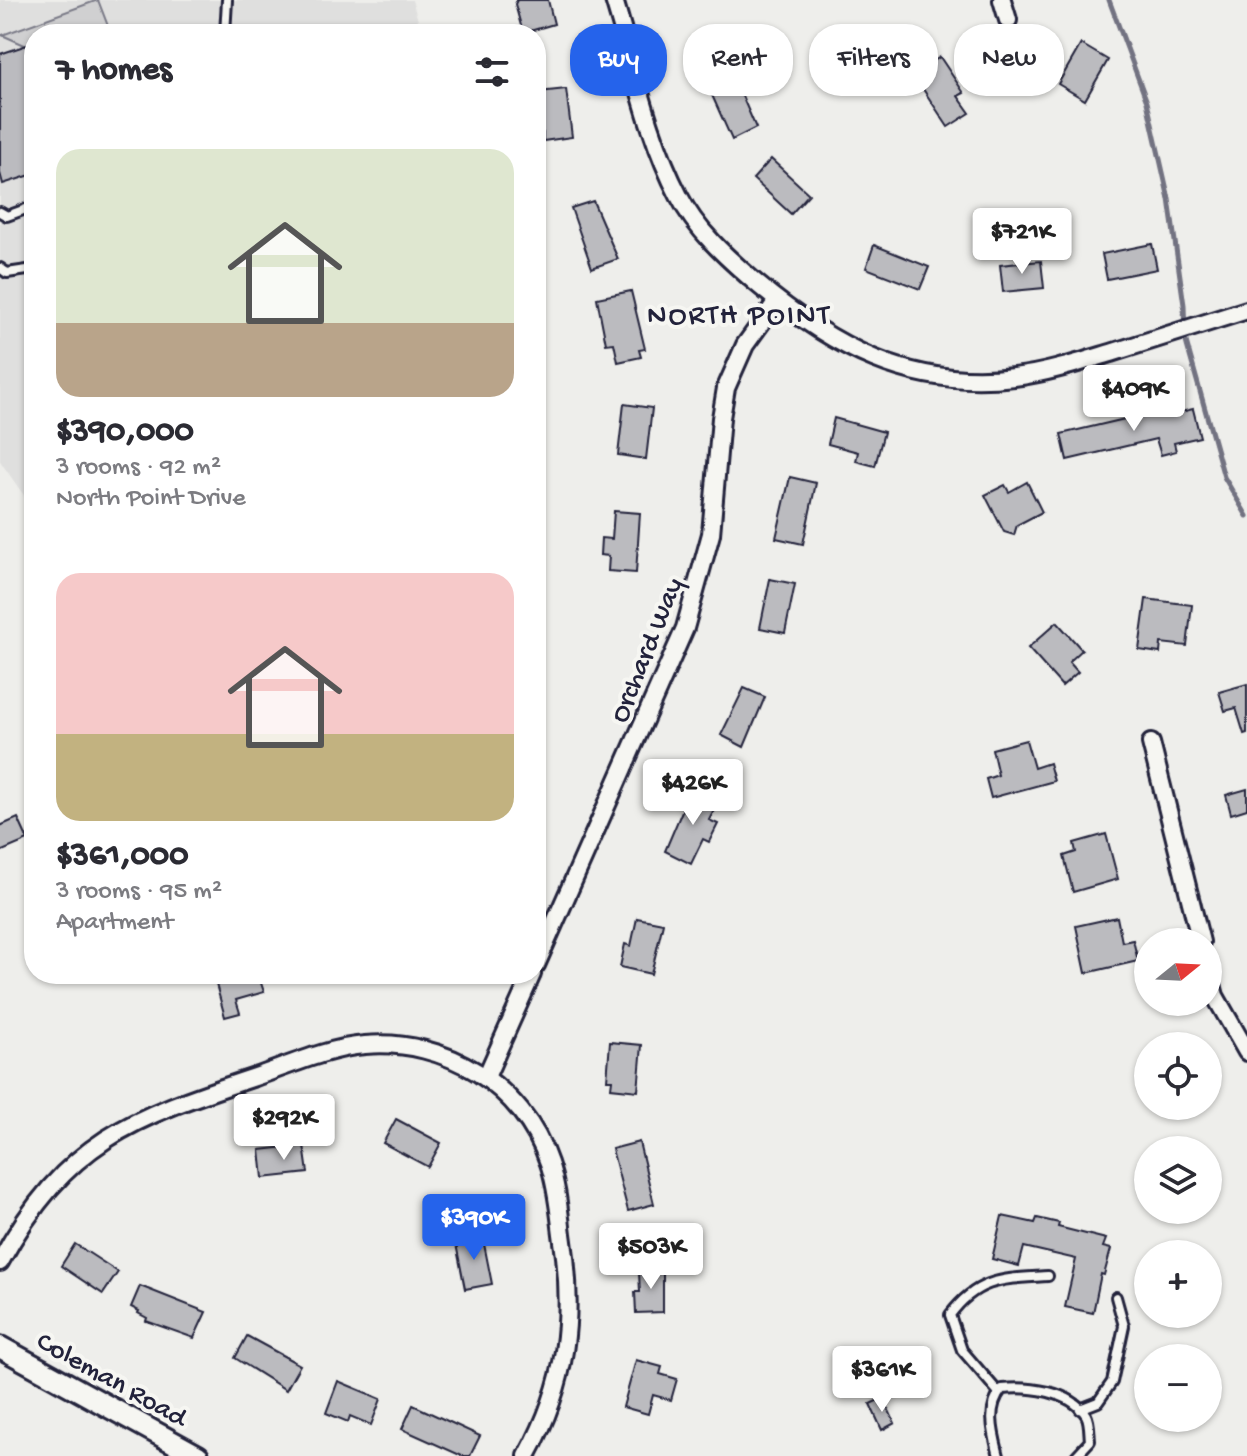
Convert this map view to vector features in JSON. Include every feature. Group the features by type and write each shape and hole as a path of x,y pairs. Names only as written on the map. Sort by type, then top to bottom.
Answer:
{"street":[{"path":"614,0 662,161 680,199 714,244 777,301 822,334 869,358 925,374 977,379 1013,377 1054,370 1247,310"},
{"path":"1002,0 1008,20"},
{"name":"Orchard Way","path":"546,942 685,628 711,534 726,388 745,345 777,301"},
{"path":"1151,743 1197,928"},
{"path":"486,1077 528,984"},
{"path":"1222,1008 1247,1052"},
{"path":"0,1262 16,1232 44,1193 65,1171 115,1131 175,1103 329,1052 363,1045 396,1044 429,1050 460,1061 486,1077 524,1115 538,1138 556,1189 568,1269 569,1325 561,1375 545,1423 527,1456"},
{"name":"Coleman Road","path":"0,1347 198,1456"}],"lane":[{"path":"226,24 227,0"},
{"path":"0,212 7,216 24,210"},
{"path":"0,268 7,273 24,270"},
{"path":"999,1393 962,1350 950,1315 965,1296 980,1286 1003,1279 1048,1276"},
{"path":"1080,1409 1098,1402 1112,1382 1124,1326 1116,1297"},
{"path":"999,1456 992,1421 993,1400 1002,1389 1018,1387 1072,1400 1088,1418 1090,1441 1076,1456"}],"shaded area":[{"path":"0,0 412,0 419,24 24,24 24,496 0,461"},
{"path":"98,0 107,24 32,24"},
{"path":"24,27 24,45 2,35"}],"building":[{"path":"517,0 548,0 554,24 521,24 515,4"},
{"path":"1081,44 1108,60 1085,100 1064,88 1064,74"},
{"path":"24,46 24,177 3,184 0,173 0,54"},
{"path":"938,58 954,78 954,96 958,96 970,113 948,127 928,96 938,96"},
{"path":"566,89 572,137 546,141 546,91"},
{"path":"712,96 742,96 756,128 732,140"},
{"path":"771,159 809,194 791,214 753,179"},
{"path":"593,201 618,259 592,268 571,208"},
{"path":"1152,244 1157,269 1107,279 1102,254"},
{"path":"874,245 929,267 920,289 866,268"},
{"path":"1041,261 1044,288 1003,292 1000,265"},
{"path":"631,291 645,349 639,350 641,357 618,362 614,343 606,344 597,298"},
{"path":"624,404 652,408 646,459 618,455"},
{"path":"1180,406 1181,412 1193,409 1200,437 1174,443 1176,451 1161,455 1156,439 1067,460 1061,434"},
{"path":"834,418 884,432 875,466 856,461 858,452 828,444"},
{"path":"790,477 816,483 803,544 776,538"},
{"path":"1027,482 1042,512 1017,525 1014,535 1004,532 985,495 1005,485 1009,492"},
{"path":"614,511 640,513 636,573 608,571 609,556 600,555 601,538 612,539"},
{"path":"770,579 795,584 785,633 760,628"},
{"path":"1146,599 1192,605 1187,646 1161,643 1160,653 1139,650"},
{"path":"1057,622 1082,650 1069,662 1078,672 1062,686 1028,648"},
{"path":"1247,684 1247,733 1244,734 1236,708 1225,711 1219,692"},
{"path":"744,688 765,697 744,747 721,735"},
{"path":"1026,740 1034,768 1049,763 1054,781 991,798 986,779 998,775 992,749"},
{"path":"1247,789 1247,809 1231,814 1226,795"},
{"path":"696,790 719,801 709,820 718,824 709,842 703,839 691,864 665,851 687,799 690,801"},
{"path":"18,818 24,831 24,842 0,852 0,826"},
{"path":"1106,834 1118,879 1073,892 1064,856 1076,852 1074,843"},
{"path":"1117,917 1122,942 1133,940 1134,962 1086,973 1076,926"},
{"path":"637,918 663,923 651,974 620,967 625,944 631,946"},
{"path":"216,984 261,984 264,992 236,1000 240,1013 225,1017"},
{"path":"610,1042 642,1045 638,1091 611,1088 612,1080 607,1080"},
{"path":"396,1119 441,1143 428,1167 383,1143"},
{"path":"639,1142 654,1204 628,1211 612,1149"},
{"path":"304,1145 308,1173 263,1178 260,1150"},
{"path":"1002,1216 1035,1223 1037,1218 1059,1223 1058,1227 1106,1239 1103,1247 1111,1249 1104,1275 1101,1274 1093,1313 1065,1307 1076,1259 1024,1247 1019,1266 992,1259"},
{"path":"482,1234 492,1284 465,1289 455,1239"},
{"path":"75,1244 118,1272 103,1294 61,1266"},
{"path":"663,1264 663,1312 636,1313 635,1292 640,1292 639,1272"},
{"path":"140,1286 206,1312 194,1338 146,1321 147,1318 131,1307"},
{"path":"247,1336 300,1365 286,1390 235,1358"},
{"path":"636,1360 662,1367 660,1374 677,1379 671,1400 653,1395 648,1414 623,1407"},
{"path":"338,1381 381,1399 371,1425 350,1416 348,1422 326,1413"},
{"path":"883,1398 895,1423 882,1430 870,1404"},
{"path":"413,1405 480,1436 470,1456 462,1456 402,1429"}],"waterway":[{"path":"1109,0 1147,102 1169,199 1184,305 1185,338 1224,477 1247,516"}],"district":[{"name":"NORTH POINT","path":"739,313"}]}
